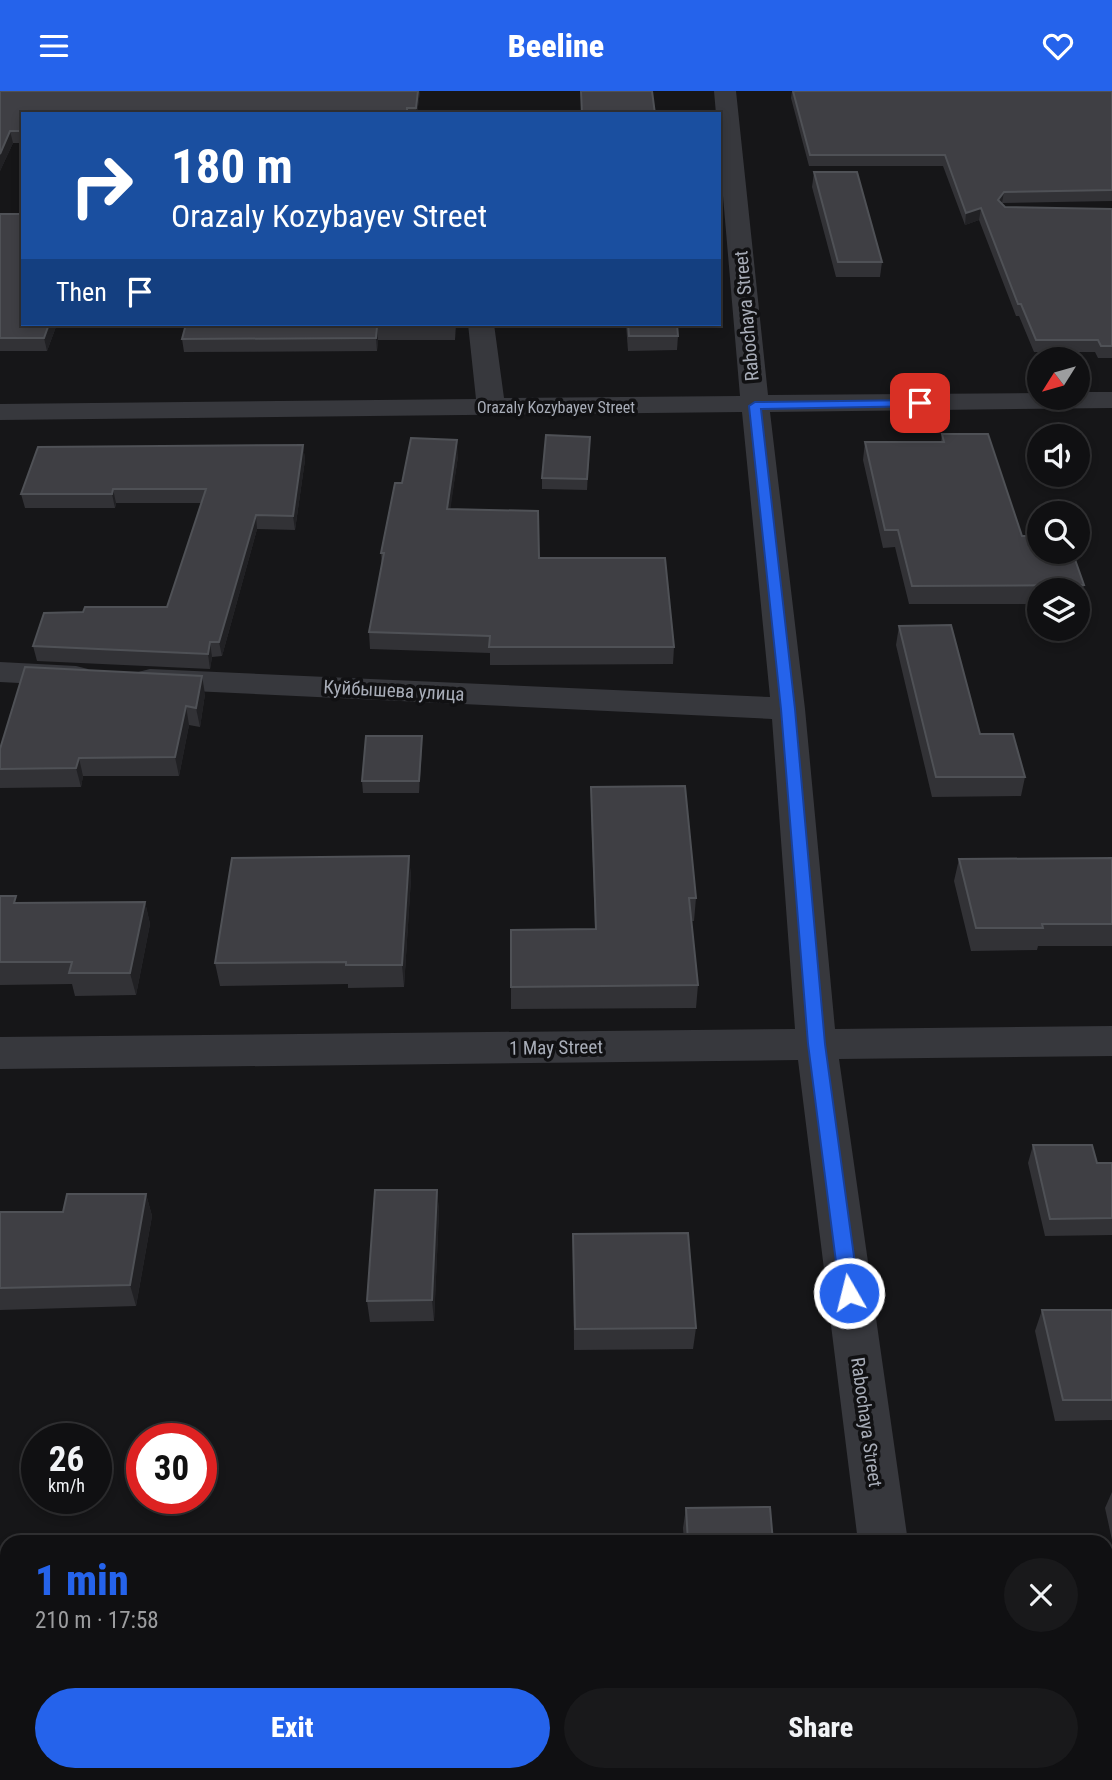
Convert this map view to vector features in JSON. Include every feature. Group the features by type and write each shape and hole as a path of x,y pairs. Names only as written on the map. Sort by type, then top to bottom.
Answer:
{"street":[{"name":"Rabochaya Street","path":"724,91 788,709 816,1044 882,1535"},
{"path":"481,326 491,408"},
{"name":"Orazaly Kozybayev Street","path":"0,412 755,406 1112,400"},
{"name":"Куйбышева улица","path":"0,673 788,709"},
{"name":"1 May Street","path":"0,1053 1112,1041"}],"building":[{"path":"0,91 418,91 416,108 407,108 407,112 21,112 21,131 10,131 0,154"},
{"path":"581,91 652,91 655,112 582,112"},
{"path":"793,91 1112,91 1112,190 1004,192 998,200 1005,207 1112,209 1112,346 1101,346 1098,340 1036,340 1021,304 1018,304 981,208 966,213 945,155 810,155"},
{"path":"814,172 857,172 882,262 838,262"},
{"path":"0,214 21,214 21,326 48,326 44,338 0,338"},
{"path":"185,326 455,326 377,327 376,338 182,339"},
{"path":"628,326 677,326 678,336 629,336"},
{"path":"942,434 988,434 1022,536 1027,536 1027,564 1077,564 1082,578 1027,578 1027,585 912,586 898,530 885,530 865,442 944,442"},
{"path":"546,435 590,437 587,479 542,478"},
{"path":"411,438 457,440 447,509 538,511 539,558 665,558 674,647 489,647 490,636 369,632 395,483 402,483"},
{"path":"303,445 293,516 256,515 219,642 210,642 208,654 33,646 44,613 83,612 85,607 167,607 206,489 113,489 112,494 21,494 38,447"},
{"path":"951,625 980,734 1013,734 1025,777 936,777 899,626"},
{"path":"25,667 202,676 196,708 186,706 175,757 79,758 76,768 0,769 0,749"},
{"path":"366,736 422,736 419,781 362,781"},
{"path":"685,786 696,898 689,898 698,985 511,987 511,930 596,929 591,787"},
{"path":"409,856 402,965 346,965 346,962 215,963 232,858"},
{"path":"1112,858 1112,924 1042,924 1043,928 976,928 959,859"},
{"path":"0,896 16,896 14,903 145,902 130,973 69,973 72,962 0,962"},
{"path":"1033,1145 1092,1145 1097,1163 1112,1163 1112,1218 1050,1219"},
{"path":"375,1190 437,1190 432,1300 367,1301"},
{"path":"67,1194 146,1194 130,1285 0,1288 0,1212 63,1212"},
{"path":"688,1233 696,1328 575,1329 573,1234"},
{"path":"1042,1310 1112,1310 1112,1400 1063,1400"},
{"path":"770,1507 772,1535 688,1535 686,1508"}],"route":[{"path":"849,1293 816,1044 788,709 755,406 920,403"}]}
